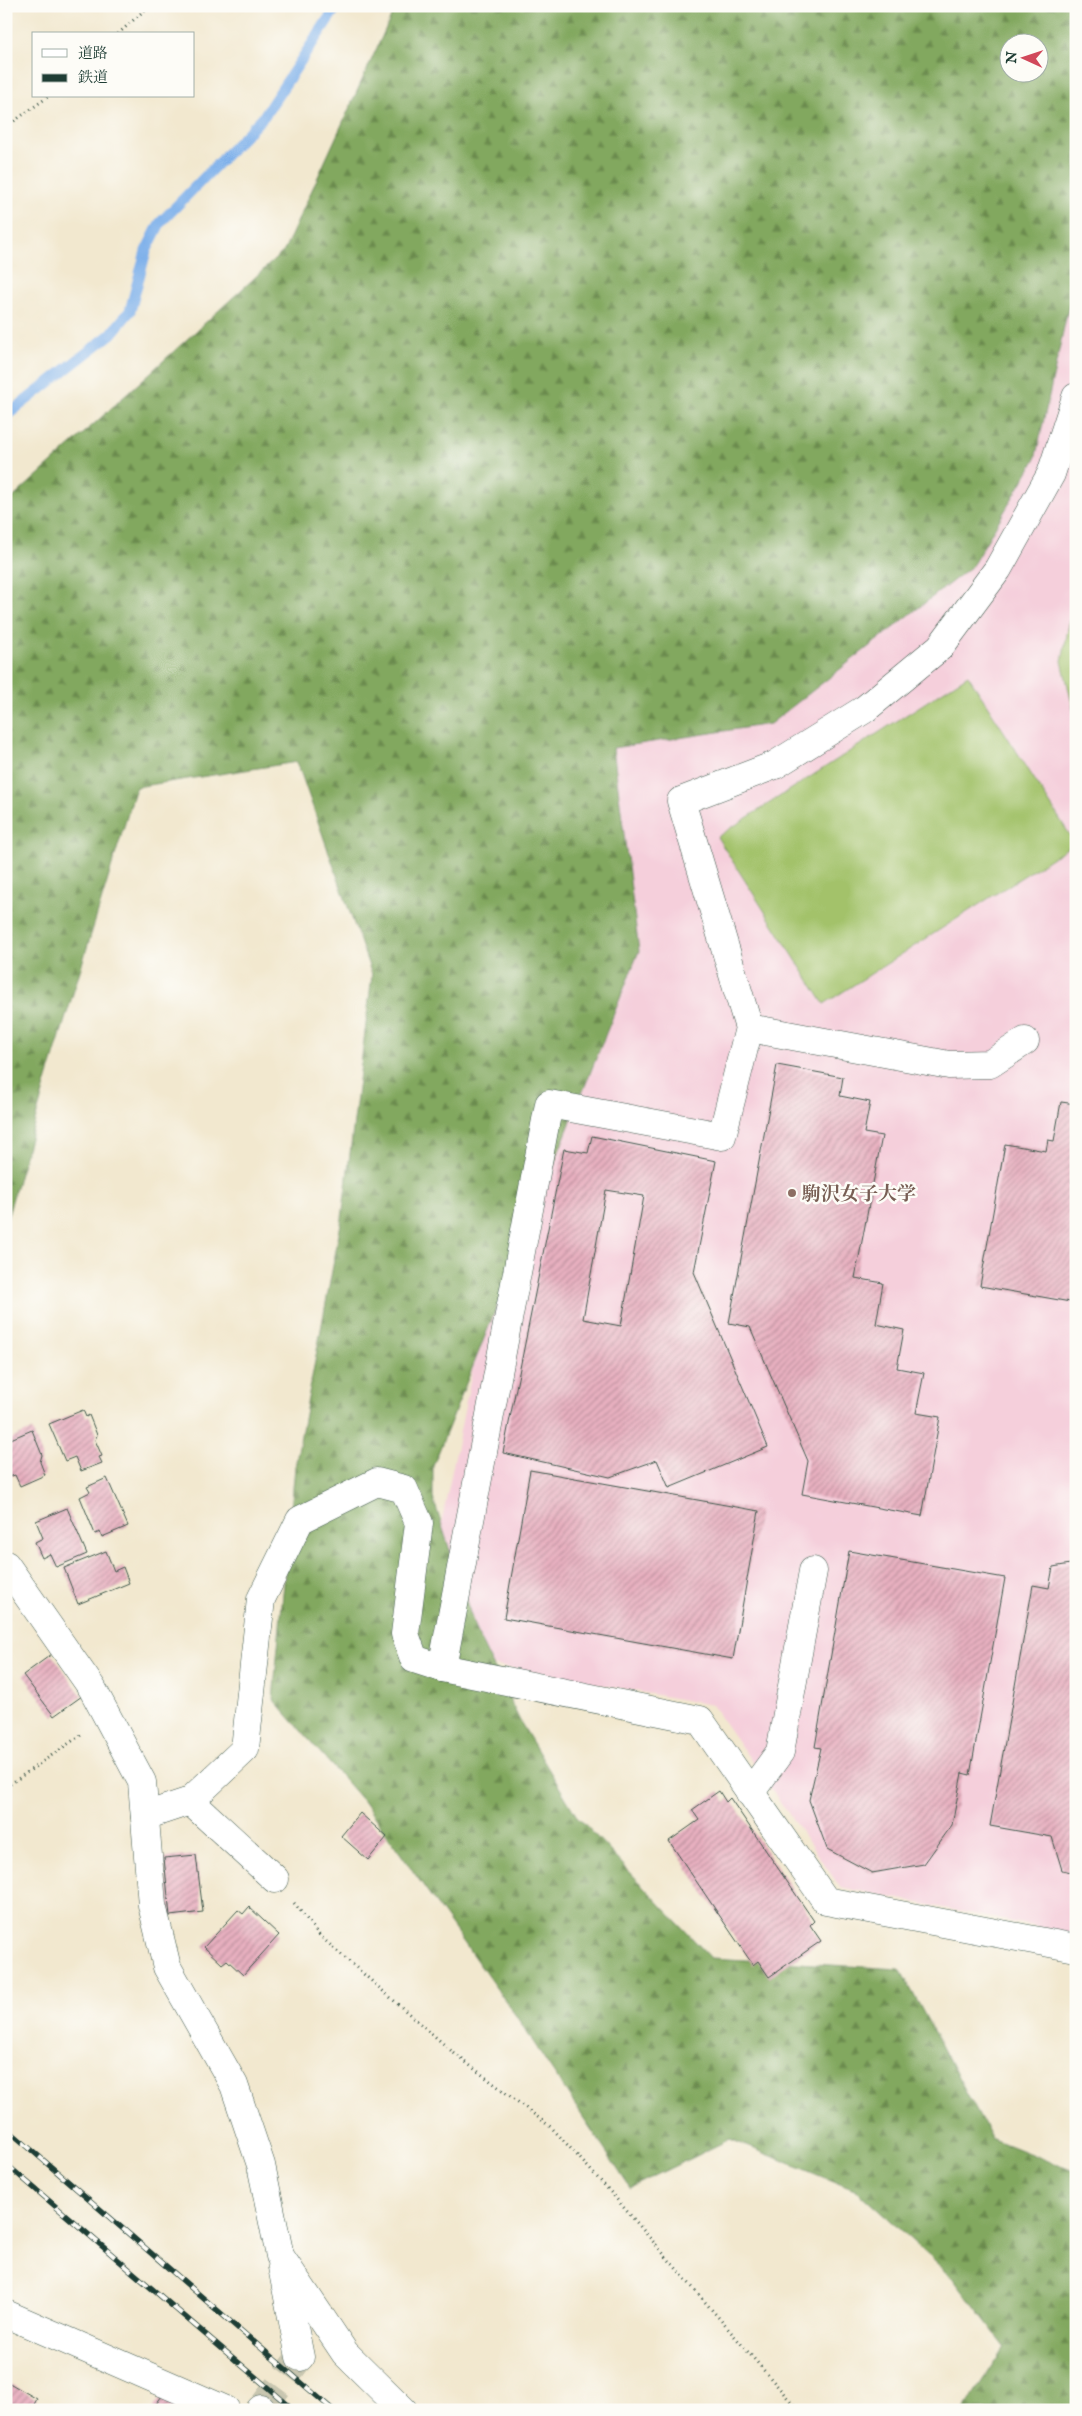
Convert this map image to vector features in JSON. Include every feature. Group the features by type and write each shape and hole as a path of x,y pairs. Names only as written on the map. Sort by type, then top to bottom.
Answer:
{"street":[{"path":"442,1668 550,1104 722,1136 749,1028 681,802 775,765 866,709 940,647 998,569 1051,474 1076,397"},
{"path":"749,1028 950,1065 990,1064 1024,1041"},
{"path":"145,1816 190,1801 245,1749 261,1599 300,1520 377,1482 404,1489 420,1523 405,1634 414,1659 442,1668 700,1720 826,1901 1076,1948"},
{"path":"6,1565 92,1688 142,1782 152,1905 167,1967 234,2084 261,2165 300,2356"},
{"path":"750,1792 780,1752 813,1571"},
{"path":"190,1801 275,1879"},
{"path":"280,2256 345,2353 403,2410"},
{"path":"6,2314 226,2410"}],"path":[{"path":"120,32 149,6"},
{"path":"6,127 46,98"},
{"path":"6,1787 106,1717"},
{"path":"275,1879 320,1936 455,2054 552,2128 798,2410"}],"shaded area":[{"name":"駒沢女子大学","path":"1076,65 1076,1935 840,1887 712,1705 431,1654 419,1634 597,753"}],"green space":[{"path":"396,6 1076,6 1076,272 1035,460 972,566 770,724 613,748 639,951 433,1466 433,1498 476,1631 521,1723 576,1815 711,1958 900,1969 991,2138 1076,2172 1076,2410 964,2410 1005,2347 951,2276 857,2191 730,2139 630,2188 514,2013 363,1801 273,1699 295,1467 342,1218 372,975 297,762 136,787 47,1079 6,1222 6,504 284,251"},
{"path":"1076,586 1076,721 1062,661"},
{"path":"968,675 1075,843 824,1004 717,837"}],"building":[{"path":"777,1065 843,1077 840,1096 870,1102 864,1133 882,1136 855,1278 883,1283 876,1324 904,1330 897,1368 924,1373 916,1413 940,1417 922,1516 802,1494 808,1461 750,1327 729,1323"},
{"path":"1061,1102 1076,1104 1076,1128 1072,1144 1076,1145 1072,1183 1076,1183 1076,1303 980,1286 1005,1144 1046,1151 1048,1140 1054,1141"},
{"path":"592,1136 716,1161 694,1272 768,1447 669,1488 657,1460 610,1477 503,1453 564,1149 588,1153","holes":["606,1190 644,1196 621,1326 583,1319"]},
{"path":"83,1410 86,1417 89,1415 97,1435 95,1440 102,1456 99,1457 102,1463 81,1471 75,1457 65,1461 49,1424"},
{"path":"32,1430 42,1455 40,1462 45,1475 20,1486 15,1475 6,1478 6,1441"},
{"path":"530,1470 759,1511 733,1659 504,1618"},
{"path":"107,1478 128,1526 102,1537 100,1532 95,1534 80,1497 90,1492 87,1487"},
{"path":"67,1508 87,1554 56,1567 50,1554 42,1558 35,1542 43,1538 36,1521"},
{"path":"106,1551 114,1571 123,1567 129,1583 78,1604 64,1568"},
{"path":"849,1551 1005,1578 970,1775 962,1773 952,1825 924,1864 872,1873 827,1849 809,1800 821,1748 815,1747"},
{"path":"1076,1563 1076,1873 1062,1870 1052,1837 990,1826 1033,1585 1049,1588 1053,1567"},
{"path":"52,1654 82,1696 54,1716 23,1675"},
{"path":"719,1791 726,1802 730,1798 814,1921 810,1925 821,1941 769,1977 758,1961 753,1965 669,1841 699,1820 692,1810"},
{"path":"360,1813 387,1837 368,1860 341,1836"},
{"path":"196,1855 203,1912 170,1916 164,1858"},
{"path":"249,1907 279,1935 243,1975 227,1960 222,1964 204,1947 238,1910 243,1914"},
{"path":"6,2381 37,2399 31,2410 6,2410"},
{"path":"166,2390 193,2410 152,2410"}],"waterway":[{"path":"6,416 111,334 130,311 146,251 160,223 264,116 337,6"}],"tunnel":[{"path":"261,2409 300,2357"}],"railway":[{"path":"6,2128 333,2410"},
{"path":"6,2164 294,2410"}],"place":[{"name":"駒沢女子大学","path":"792,1193"}]}
